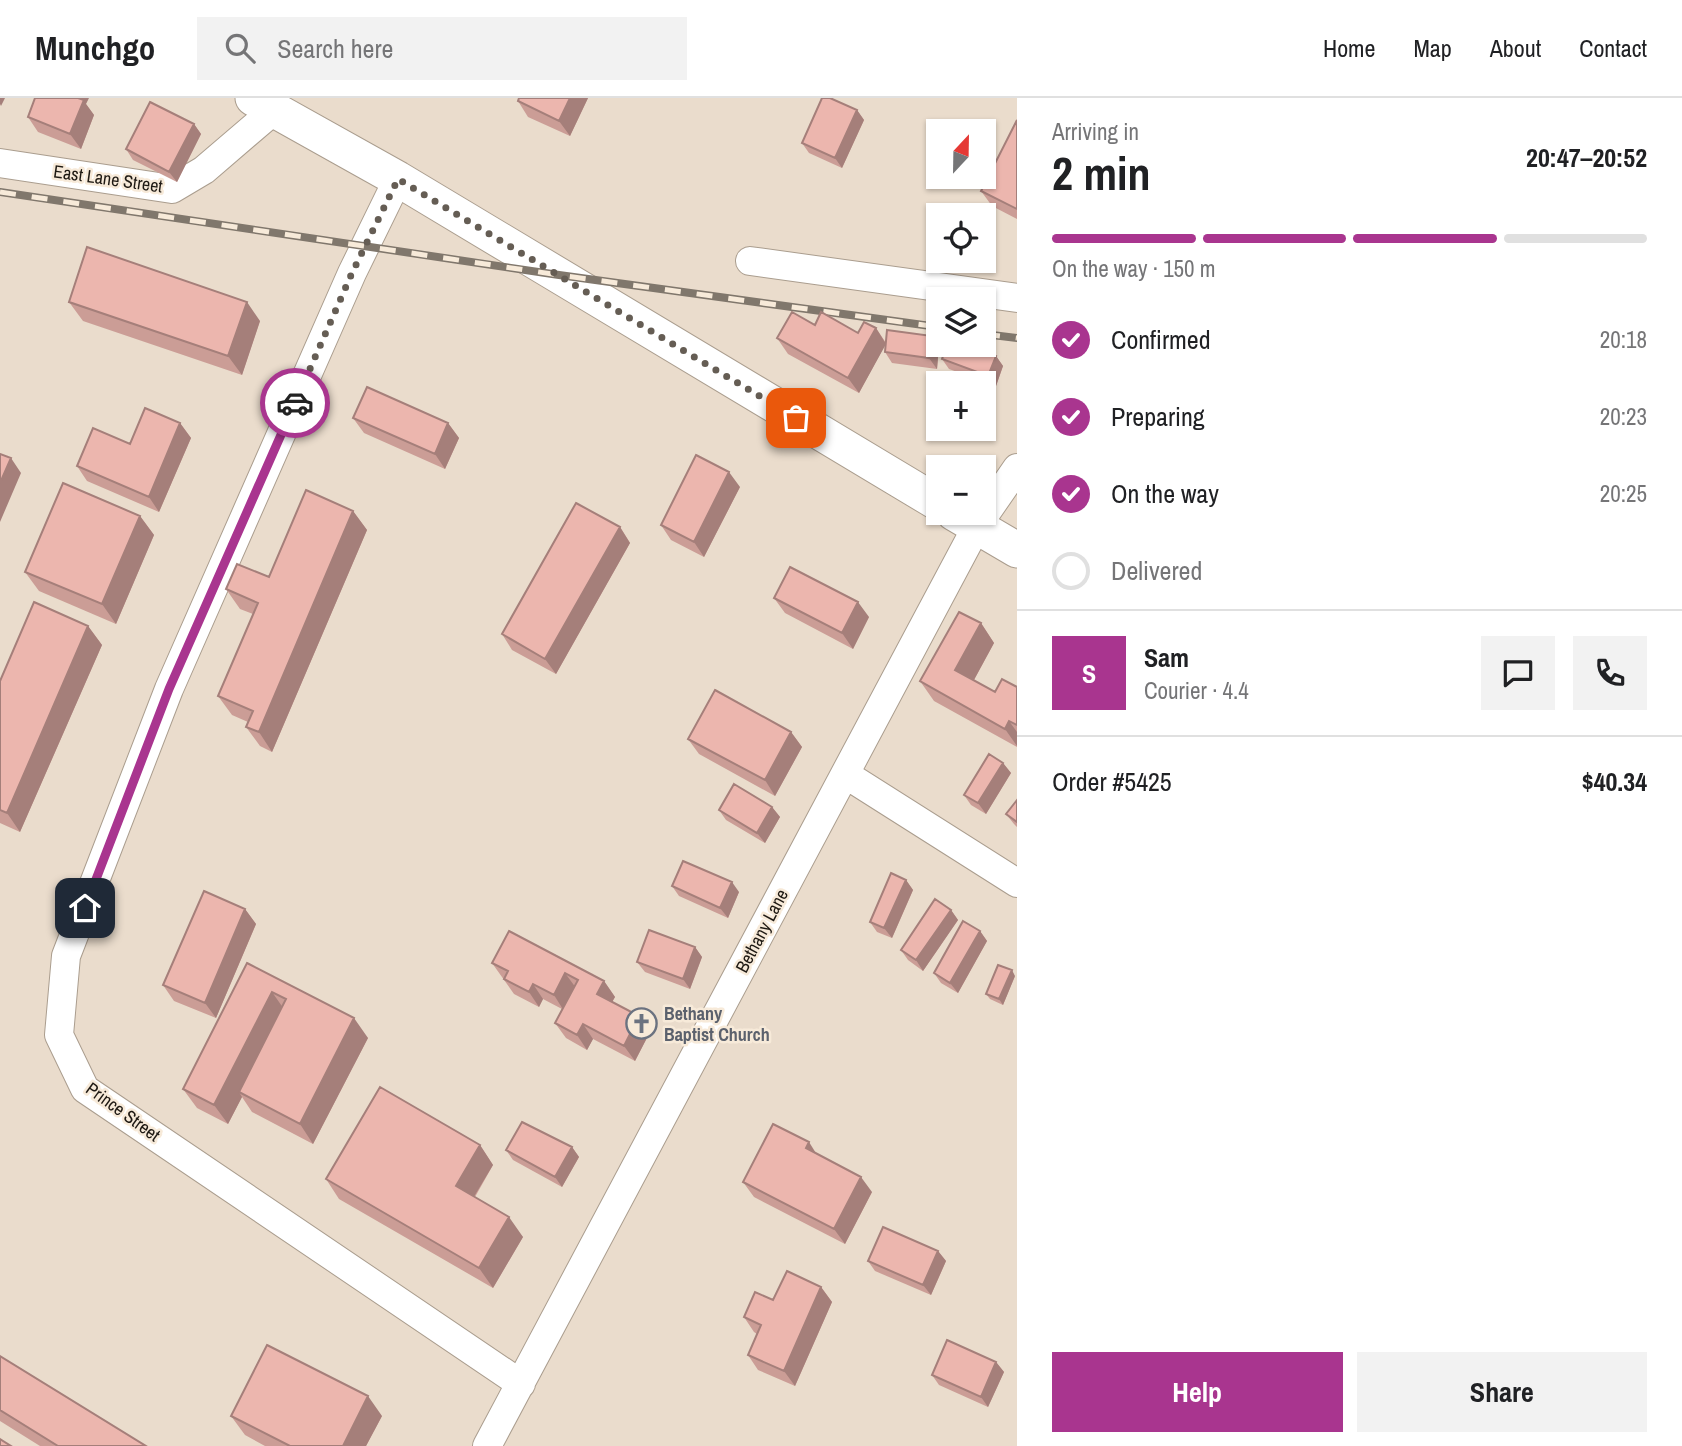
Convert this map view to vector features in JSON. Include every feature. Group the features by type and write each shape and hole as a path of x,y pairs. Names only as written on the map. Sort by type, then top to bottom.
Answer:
{"main road":[{"path":"263,104 398,179 926,496"},
{"path":"976,525 1017,550"}],"street":[{"name":"East Lane Street","path":"0,163 172,189 204,170 263,104"},
{"name":"Prince Street","path":"398,179 352,273 169,689 66,956 60,1035 85,1089 521,1384"},
{"path":"750,261 1017,298"},
{"path":"996,489 1017,468"},
{"name":"Bethany Lane","path":"487,1446 845,774 963,525"},
{"path":"845,774 1017,883"}],"building":[{"path":"35,98 84,100 70,134 28,117"},
{"path":"519,98 570,98 559,121 518,101"},
{"path":"822,98 830,98 857,110 835,158 802,143"},
{"path":"150,102 194,124 169,172 126,149"},
{"path":"1017,120 1017,209 981,191 996,189 996,161"},
{"path":"87,247 247,302 228,356 69,302"},
{"path":"792,312 815,325 821,312 858,333 864,322 876,328 848,378 777,338"},
{"path":"887,330 926,335 926,357 929,357 929,358 885,352"},
{"path":"996,357 990,371 974,371 942,359"},
{"path":"367,387 448,423 435,454 353,418"},
{"path":"145,408 180,423 149,497 77,466 93,428 130,444"},
{"path":"0,454 11,458 0,483"},
{"path":"696,455 729,472 694,542 661,525"},
{"path":"63,483 140,516 102,604 25,572"},
{"path":"306,490 353,511 259,732 246,727 253,711 218,696 258,603 226,589 237,564 269,577"},
{"path":"576,503 620,527 545,659 502,634"},
{"path":"790,567 858,602 842,633 774,598"},
{"path":"34,602 88,626 7,813 0,810 0,681"},
{"path":"959,612 981,623 955,670 995,692 1002,679 1017,687 1017,725 1009,721 1005,729 920,681"},
{"path":"715,690 791,732 765,780 688,739"},
{"path":"989,754 1003,763 978,803 964,795"},
{"path":"734,784 772,807 757,833 719,810"},
{"path":"1017,800 1017,822 1006,814"},
{"path":"683,861 732,882 720,908 672,886"},
{"path":"891,873 906,880 884,928 870,922"},
{"path":"204,891 245,909 205,1003 163,985"},
{"path":"935,899 951,910 916,960 901,950"},
{"path":"963,921 980,931 950,983 934,973"},
{"path":"649,930 695,947 683,979 637,962"},
{"path":"509,931 604,981 597,994 639,1016 624,1046 583,1024 577,1035 555,1023 578,980 565,973 554,995 533,984 529,992 504,979 508,971 492,963"},
{"path":"247,963 354,1018 300,1124 239,1092 286,999 272,992 214,1105 183,1089"},
{"path":"998,965 1012,970 999,999 986,994"},
{"path":"380,1087 480,1145 456,1186 509,1217 479,1268 326,1179"},
{"path":"522,1122 572,1147 555,1177 506,1150"},
{"path":"773,1124 809,1142 806,1148 861,1177 834,1229 743,1182"},
{"path":"883,1227 938,1251 923,1285 868,1261"},
{"path":"787,1271 821,1287 784,1371 748,1355 761,1325 744,1317 755,1292 773,1300"},
{"path":"947,1340 996,1362 981,1397 932,1375"},
{"path":"267,1345 368,1396 343,1446 290,1446 231,1416"},
{"path":"0,1356 146,1446 58,1446 0,1410"},
{"path":"0,1439 11,1446 0,1446"}],"railway":[{"path":"0,192 559,275 926,325"},
{"path":"996,335 1017,338"}],"way so far":[{"path":"295,403 352,273 398,179 796,418"}],"place":[{"name":"Bethany Baptist Church","path":"641,1024"}],"route":[{"path":"85,908 169,689 295,403"}]}
